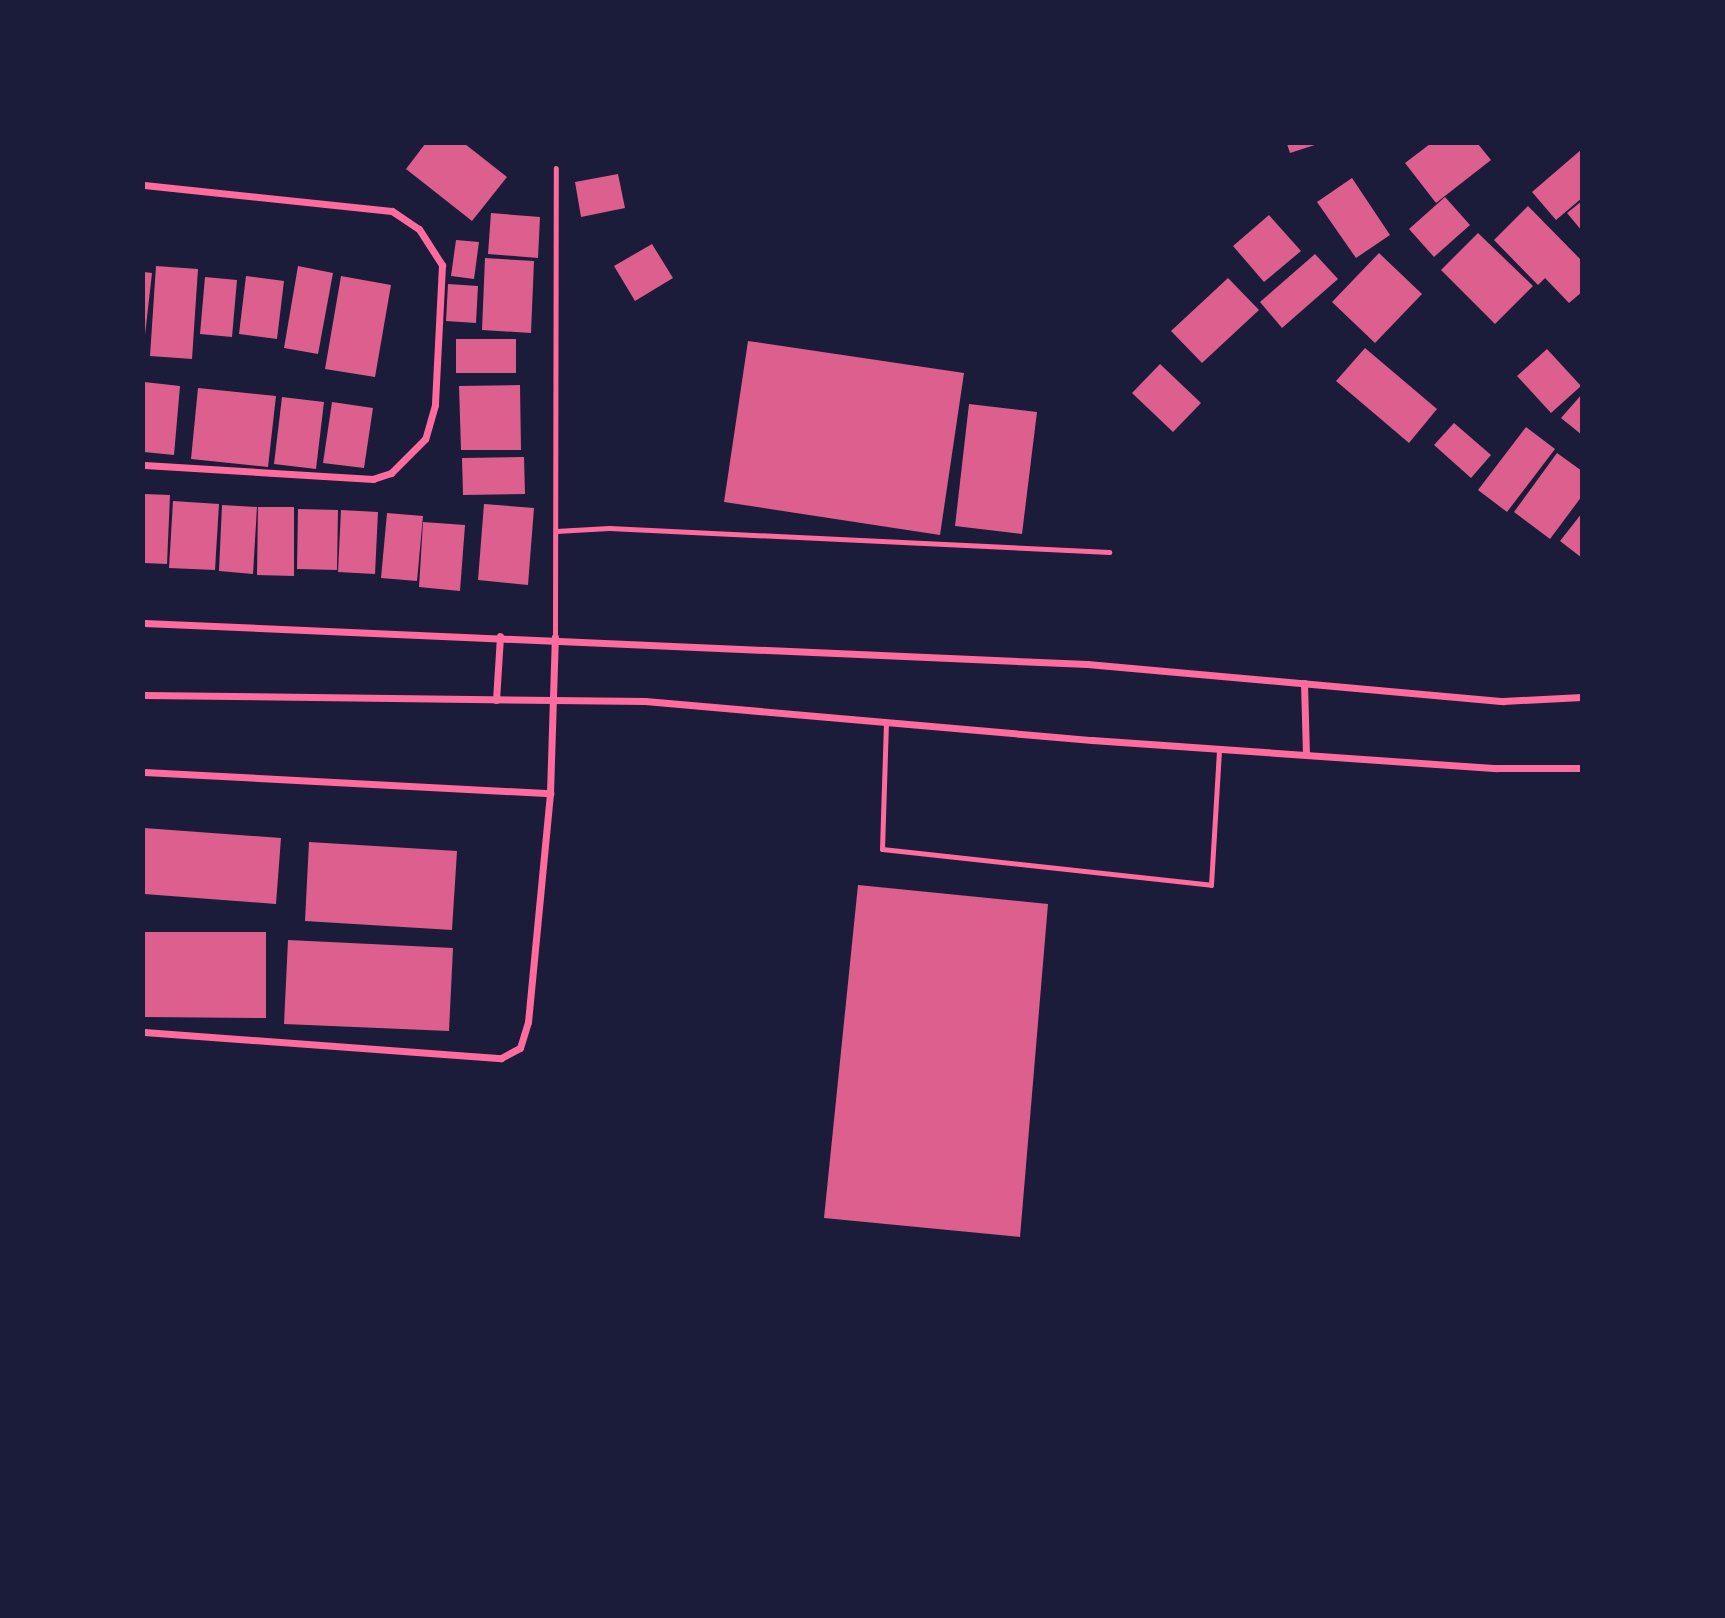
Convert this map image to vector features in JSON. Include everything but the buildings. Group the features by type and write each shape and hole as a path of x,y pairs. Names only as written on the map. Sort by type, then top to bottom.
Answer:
{"street":[{"path":"144,185 392,211 419,229 442,265 435,405 425,439 391,473 373,479 144,465"},
{"path":"144,623 555,637 1087,664 1503,701 1581,697"},
{"path":"496,700 500,636"},
{"path":"144,1032 501,1058 520,1048 528,1022 550,793 555,637"},
{"path":"1304,684 1306,755"},
{"path":"144,695 646,701 1219,749 1581,768"},
{"path":"144,772 550,793"}],"lane":[{"path":"555,637 556,531 551,408 556,168"},
{"path":"556,531 610,528 1109,552"},
{"path":"886,722 882,849 1211,885 1219,749"}]}
